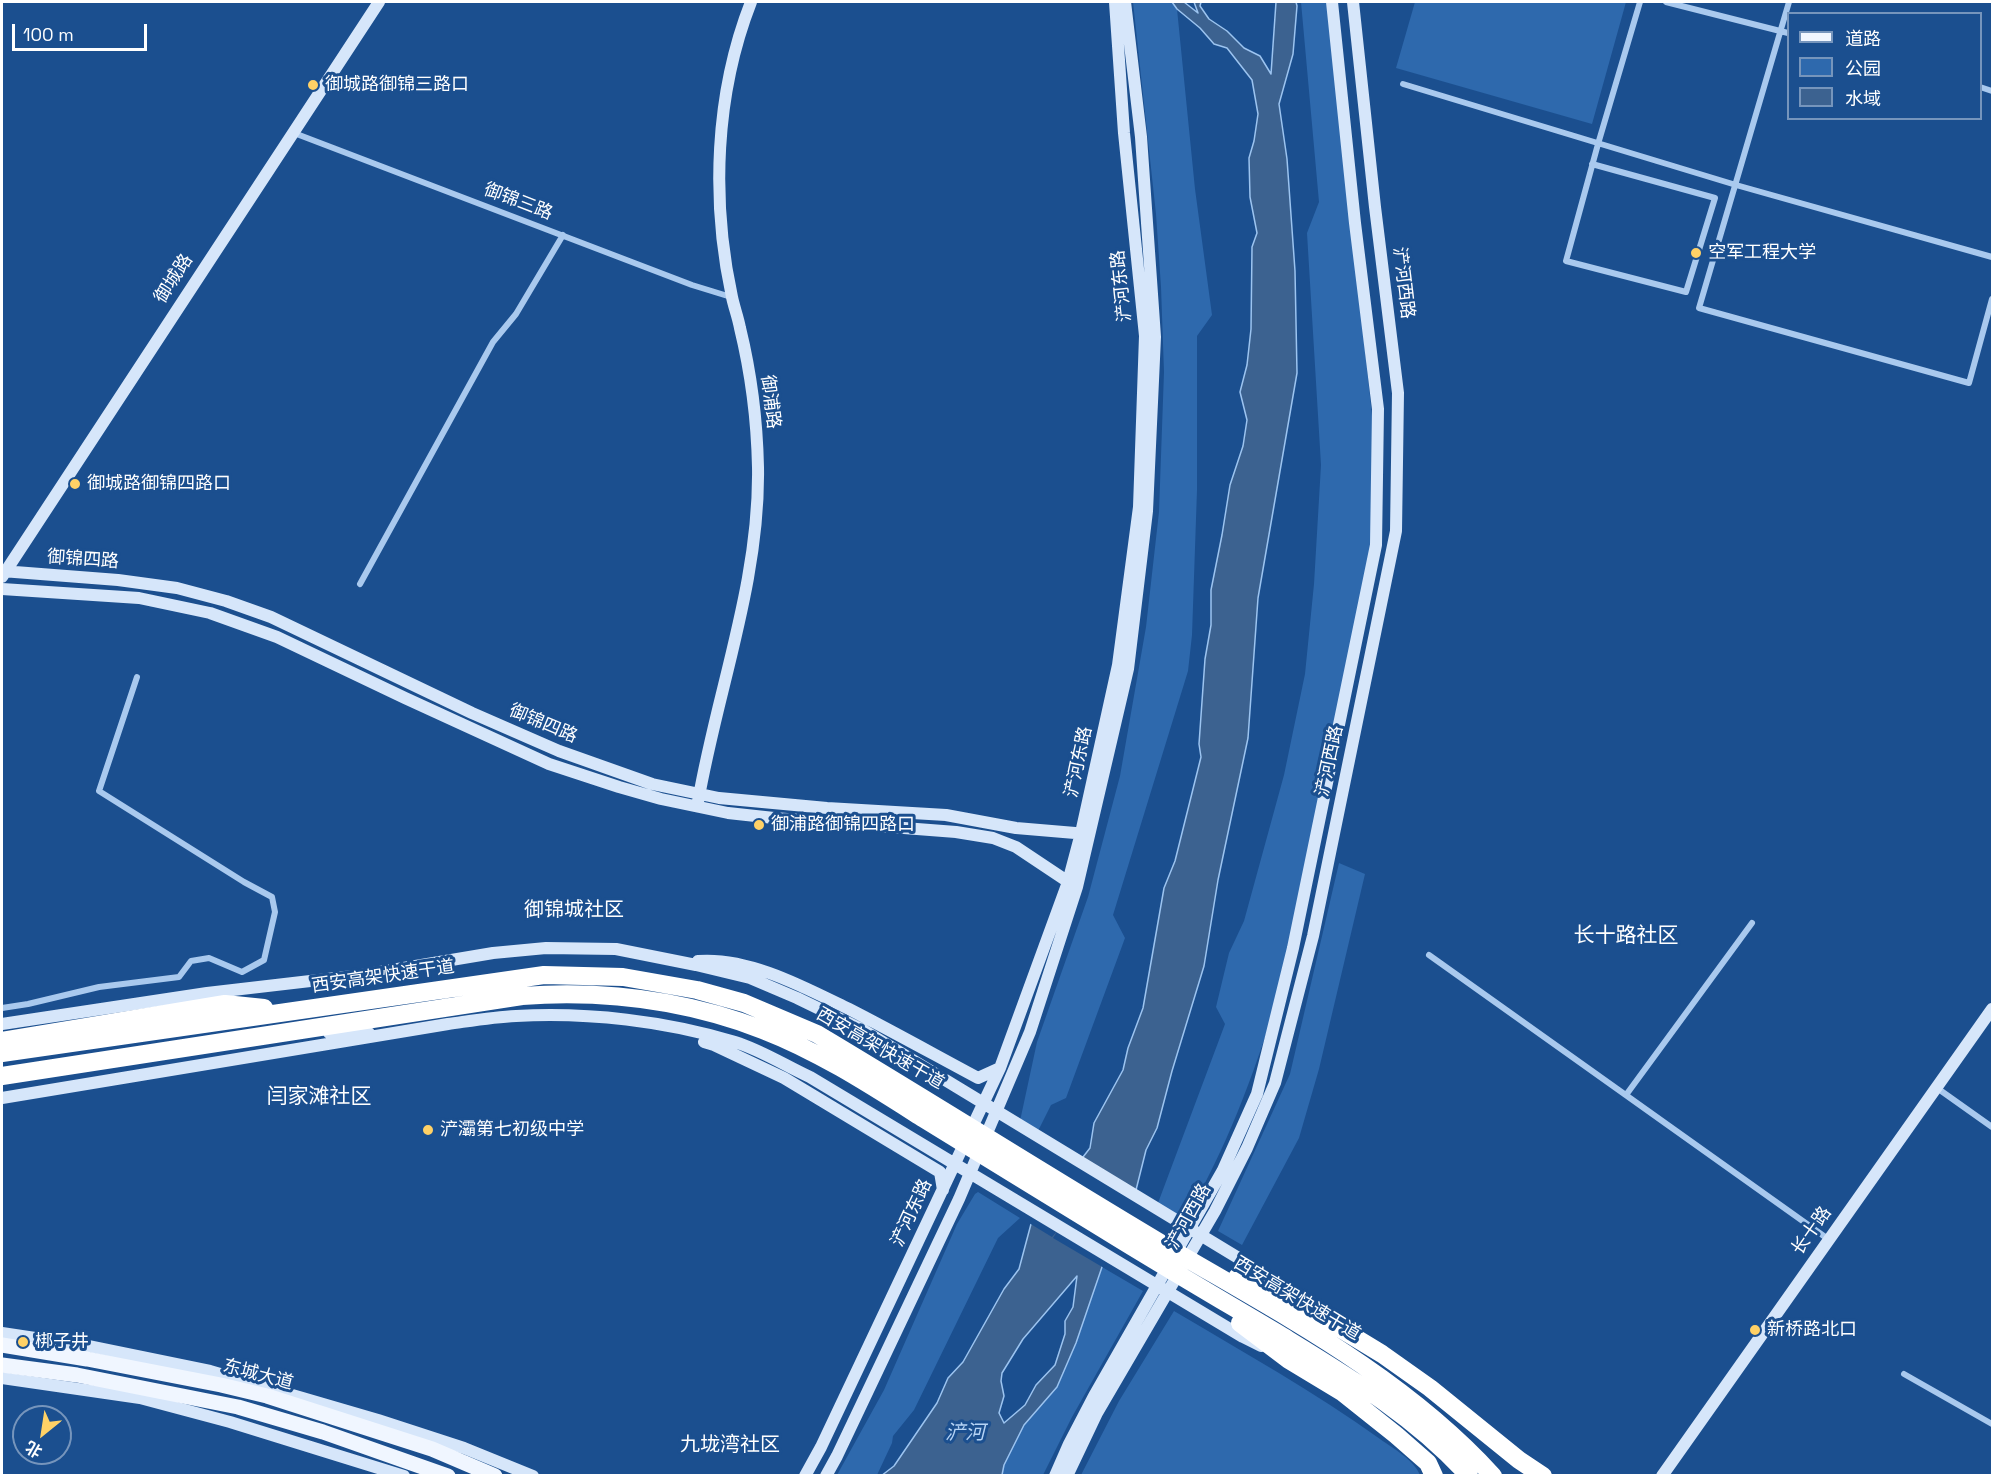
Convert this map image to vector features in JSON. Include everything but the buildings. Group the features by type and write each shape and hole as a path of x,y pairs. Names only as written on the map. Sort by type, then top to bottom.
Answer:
{"highway":[{"name":"西安高架快速干道","path":"2,1053 544,975 623,977 697,990 744,1003 817,1034 1136,1249 1211,1297 1340,1371 1394,1408 1430,1437 1469,1476"},
{"name":"西安高架快速干道","path":"2,1076 522,996 569,993 637,998 708,1012 771,1033 930,1112 1157,1240 1223,1274 1368,1368 1417,1403 1456,1437 1493,1476"},
{"path":"2,1041 225,1004 293,1011"},
{"path":"2,1086 171,1058 199,1044"},
{"path":"1223,1274 1313,1311 1406,1371 1543,1476"},
{"path":"1211,1297 1289,1360 1385,1418 1453,1476"},
{"path":"1342,1392 1419,1454 1428,1463 1434,1476"}],"main road":[{"name":"御城路","path":"3,573 378,2"},
{"name":"御浦路","path":"699,801 743,602 752,555 758,496 757,431 753,397 740,326 732,297 720,223 720,150 727,91 736,49 751,2"},
{"name":"浐河东路","path":"1086,834 1118,665 1138,507 1145,336 1124,133 1115,2"},
{"name":"浐河东路","path":"826,1476 959,1199 1030,1032 1073,885 1128,669 1148,512 1154,349 1142,137 1125,2"},
{"name":"浐河西路","path":"1055,1476 1094,1396 1223,1170 1257,1094 1293,948 1376,545 1378,409 1355,224 1332,2"},
{"name":"浐河西路","path":"1067,1476 1097,1413 1215,1211 1247,1148 1275,1083 1313,936 1396,531 1398,393 1353,2"},
{"name":"御锦四路","path":"3,573 118,580 177,588 226,601 271,617 463,709 559,751 728,813 956,832 993,838 1016,847 1073,885"},
{"name":"御锦四路","path":"2,589 139,598 210,613 278,637 549,764 619,787 699,801 946,816 1016,828 1086,834"},
{"name":"浐河东路","path":"805,1476 821,1447 1000,1068 1073,885"},
{"path":"2,1024 207,993 362,975 493,953 546,948 616,949 685,962 750,978 863,1030 1245,1262 1313,1311"},
{"path":"685,962 718,960 789,979 978,1078 1000,1068"},
{"name":"长十路","path":"1662,1476 1992,1009"},
{"path":"2,1098 448,1024 515,1016 625,1020 693,1031 737,1043 810,1077 1243,1337 1289,1360"},
{"path":"625,1020 714,1044 784,1078 940,1172 943,1190"},
{"path":"277,1032 400,1033"},
{"path":"2,1333 88,1346 210,1371 378,1419 464,1448 533,1476"},
{"name":"东城大道","path":"2,1345 87,1359 267,1396 412,1442 495,1476"},
{"name":"东城大道","path":"2,1365 78,1375 238,1407 323,1432 448,1476"},
{"path":"2,1378 140,1398 230,1422 404,1476"}],"street":[{"path":"1592,164 1715,198 1686,292 1566,261 1592,164 1640,2"},
{"path":"1666,2 1787,33"},
{"path":"1789,2 1699,308 1969,383 1992,299"},
{"path":"1403,84 1736,185 1992,257"},
{"name":"御锦三路","path":"294,133 692,285 732,297"},
{"path":"360,584 493,342 516,314 563,235"},
{"path":"2,1008 99,987 179,977 190,961 208,958 242,972 264,960 275,912 272,897 244,882 99,791 137,677"},
{"path":"1626,1095 1752,923"},
{"path":"1429,956 1828,1239"},
{"path":"1936,1088 1992,1127"},
{"path":"1904,1374 1992,1424"}],"green space":[{"path":"1133,2 1172,2 1177,9 1195,189 1212,315 1197,336 1197,490 1192,635 1188,671 1113,915 1125,938 1066,1098 1051,1105 1038,1131 1020,1121 1037,1042 1088,897 1120,776 1146,627 1159,512 1164,372 1161,287 1156,214"},
{"path":"1301,2 1328,2 1376,453 1375,550 1276,1003 1258,1058 1226,1139 1187,1216 1178,1215 1158,1203 1225,1024 1216,1007 1229,953 1244,921 1284,775 1305,674 1314,584 1321,465 1307,233 1319,202"},
{"path":"1415,2 1626,2 1592,124 1396,68"},
{"path":"1339,863 1365,874 1319,1069 1299,1138 1242,1245 1218,1231 1290,1074"},
{"path":"978,1192 1020,1218 998,1238 914,1410 893,1436 877,1475 837,1475 884,1390 957,1224"},
{"path":"1102,1267 1143,1291 1072,1417 1043,1475 1002,1476 1004,1465 1024,1425 1057,1387 1076,1343"},
{"path":"1174,1311 1330,1405 1403,1455 1420,1475 1081,1475 1119,1401"}],"water":[{"name":"浐河","path":"1172,2 1184,2 1198,13 1194,2 1201,2 1200,6 1209,19 1227,31 1244,48 1260,56 1271,74 1276,2 1296,2 1297,6 1293,54 1279,104 1287,159 1295,271 1297,373 1258,598 1248,738 1218,880 1204,966 1157,1128 1146,1150 1136,1190 1102,1267 1076,1343 1057,1387 1024,1425 1004,1465 1002,1475 881,1476 894,1466 937,1403 948,1378 963,1362 1004,1289 1019,1269 1031,1224 1090,1148 1094,1123 1123,1070 1128,1048 1143,1008 1164,888 1175,861 1201,757 1199,744 1205,659 1211,625 1211,590 1230,485 1243,446 1247,420 1240,392 1247,365 1251,329 1252,247 1257,233 1250,197 1249,158 1258,114 1252,80 1227,48 1214,44 1200,28","holes":["1077,1276 1073,1307 1065,1321 1065,1334 1055,1365 1036,1385 1025,1405 1004,1423 999,1413 1004,1396 1002,1373 1023,1339"]}],"pier":[{"path":"1080,1156 1138,1191 1133,1208 1104,1268 1053,1238 1058,1230 1052,1237 1029,1223 1043,1199"}],"place":[{"name":"御城路御锦三路口","path":"313,85"},
{"name":"空军工程大学","path":"1696,253"},
{"name":"御城路御锦四路口","path":"75,484"},
{"name":"御浦路御锦四路口","path":"759,825"},
{"name":"浐灞第七初级中学","path":"428,1130"},
{"name":"新桥路北口","path":"1755,1330"},
{"name":"梆子井","path":"23,1342"}],"district":[{"name":"御锦城社区","path":"574,911"},
{"name":"长十路社区","path":"1626,936"},
{"name":"闫家滩社区","path":"319,1097"},
{"name":"九垅湾社区","path":"730,1446"}]}
